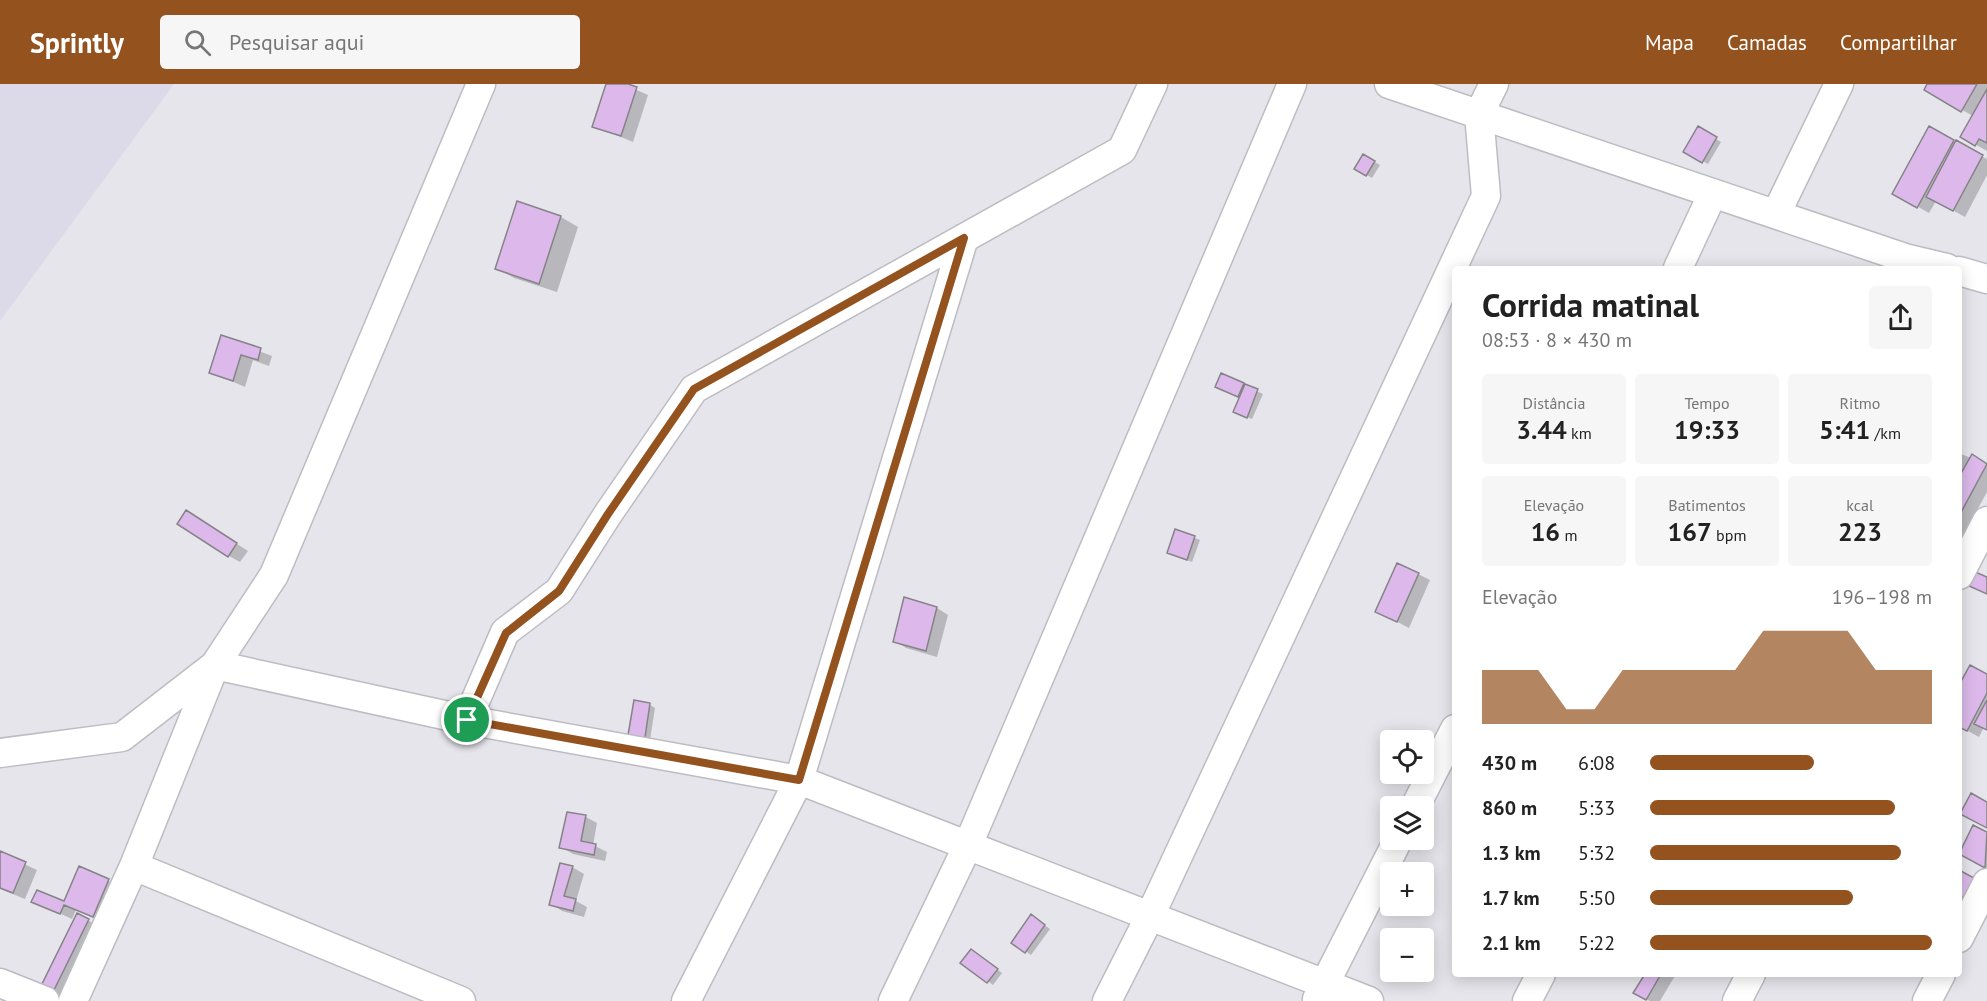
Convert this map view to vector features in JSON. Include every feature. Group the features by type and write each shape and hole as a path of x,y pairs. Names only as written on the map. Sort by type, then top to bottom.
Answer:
{"street":[{"path":"73,1001 134,866 215,665 274,574 481,84"},
{"path":"467,720 506,633 559,591 608,514 694,389 1122,150 1153,84"},
{"path":"893,1001 968,845 1292,84"},
{"path":"1389,84 1776,214 1902,263 1929,266"},
{"path":"1453,266 1486,196 1479,114 1494,84"},
{"path":"1776,214 1839,84"},
{"path":"1679,266 1713,193"},
{"path":"686,1001 799,780 964,238"},
{"path":"1107,1001 1150,916 1452,269"},
{"path":"1962,273 1987,279"},
{"path":"1962,569 1987,521"},
{"path":"215,665 467,720 799,780 1150,916 1320,992 1369,1001"},
{"path":"0,753 122,737 215,665"},
{"path":"1421,796 1452,735"},
{"path":"1320,992 1393,850"},
{"path":"134,866 460,1001"},
{"path":"1962,932 1987,883"},
{"path":"1527,1001 1539,977"},
{"path":"1737,1001 1750,977"},
{"path":"1927,1001 1939,977"},
{"path":"0,983 45,1001"}],"shaded area":[{"path":"0,84 174,84 0,321"}],"building":[{"path":"606,84 628,84 637,87 621,136 592,127"},
{"path":"1927,84 1977,84 1961,112 1924,90"},
{"path":"1987,89 1987,143 1979,139 1975,146 1960,137"},
{"path":"1698,126 1717,137 1702,163 1683,152"},
{"path":"1929,126 1954,140 1917,208 1892,194"},
{"path":"1956,140 1983,155 1953,211 1926,197"},
{"path":"1363,154 1375,161 1366,176 1354,169"},
{"path":"517,201 561,216 539,284 495,269"},
{"path":"221,335 261,348 258,360 241,355 233,381 209,373"},
{"path":"1221,373 1244,383 1238,397 1215,387"},
{"path":"1245,384 1258,389 1247,418 1233,412"},
{"path":"1972,454 1987,464 1962,510 1962,472"},
{"path":"186,510 237,543 228,557 177,524"},
{"path":"1175,529 1195,536 1187,560 1167,553"},
{"path":"1397,563 1419,573 1397,622 1375,612"},
{"path":"1973,571 1987,577 1987,594 1967,585"},
{"path":"904,597 937,607 926,651 893,642"},
{"path":"1970,665 1987,674 1987,693 1967,731 1962,728 1962,680"},
{"path":"634,700 650,703 644,744 627,741"},
{"path":"1987,700 1987,730 1974,724"},
{"path":"1971,793 1987,802 1987,828 1962,815 1962,810"},
{"path":"567,812 586,815 581,841 596,844 594,855 559,848"},
{"path":"1973,825 1987,832 1985,868 1962,856 1962,848"},
{"path":"0,851 26,862 13,893 0,888"},
{"path":"560,863 573,866 564,896 576,899 573,911 549,905"},
{"path":"79,866 109,879 93,917 64,905 60,914 31,902 37,890 64,901"},
{"path":"1962,872 1974,878 1964,898 1962,897"},
{"path":"77,913 89,919 53,992 41,986"},
{"path":"1031,914 1045,925 1025,953 1011,943"},
{"path":"971,949 998,969 987,983 960,963"},
{"path":"1643,977 1659,977 1646,1000 1633,993"}],"route":[{"path":"964,238 799,780 467,720 506,633 559,591 608,514 694,389 964,238"}]}
